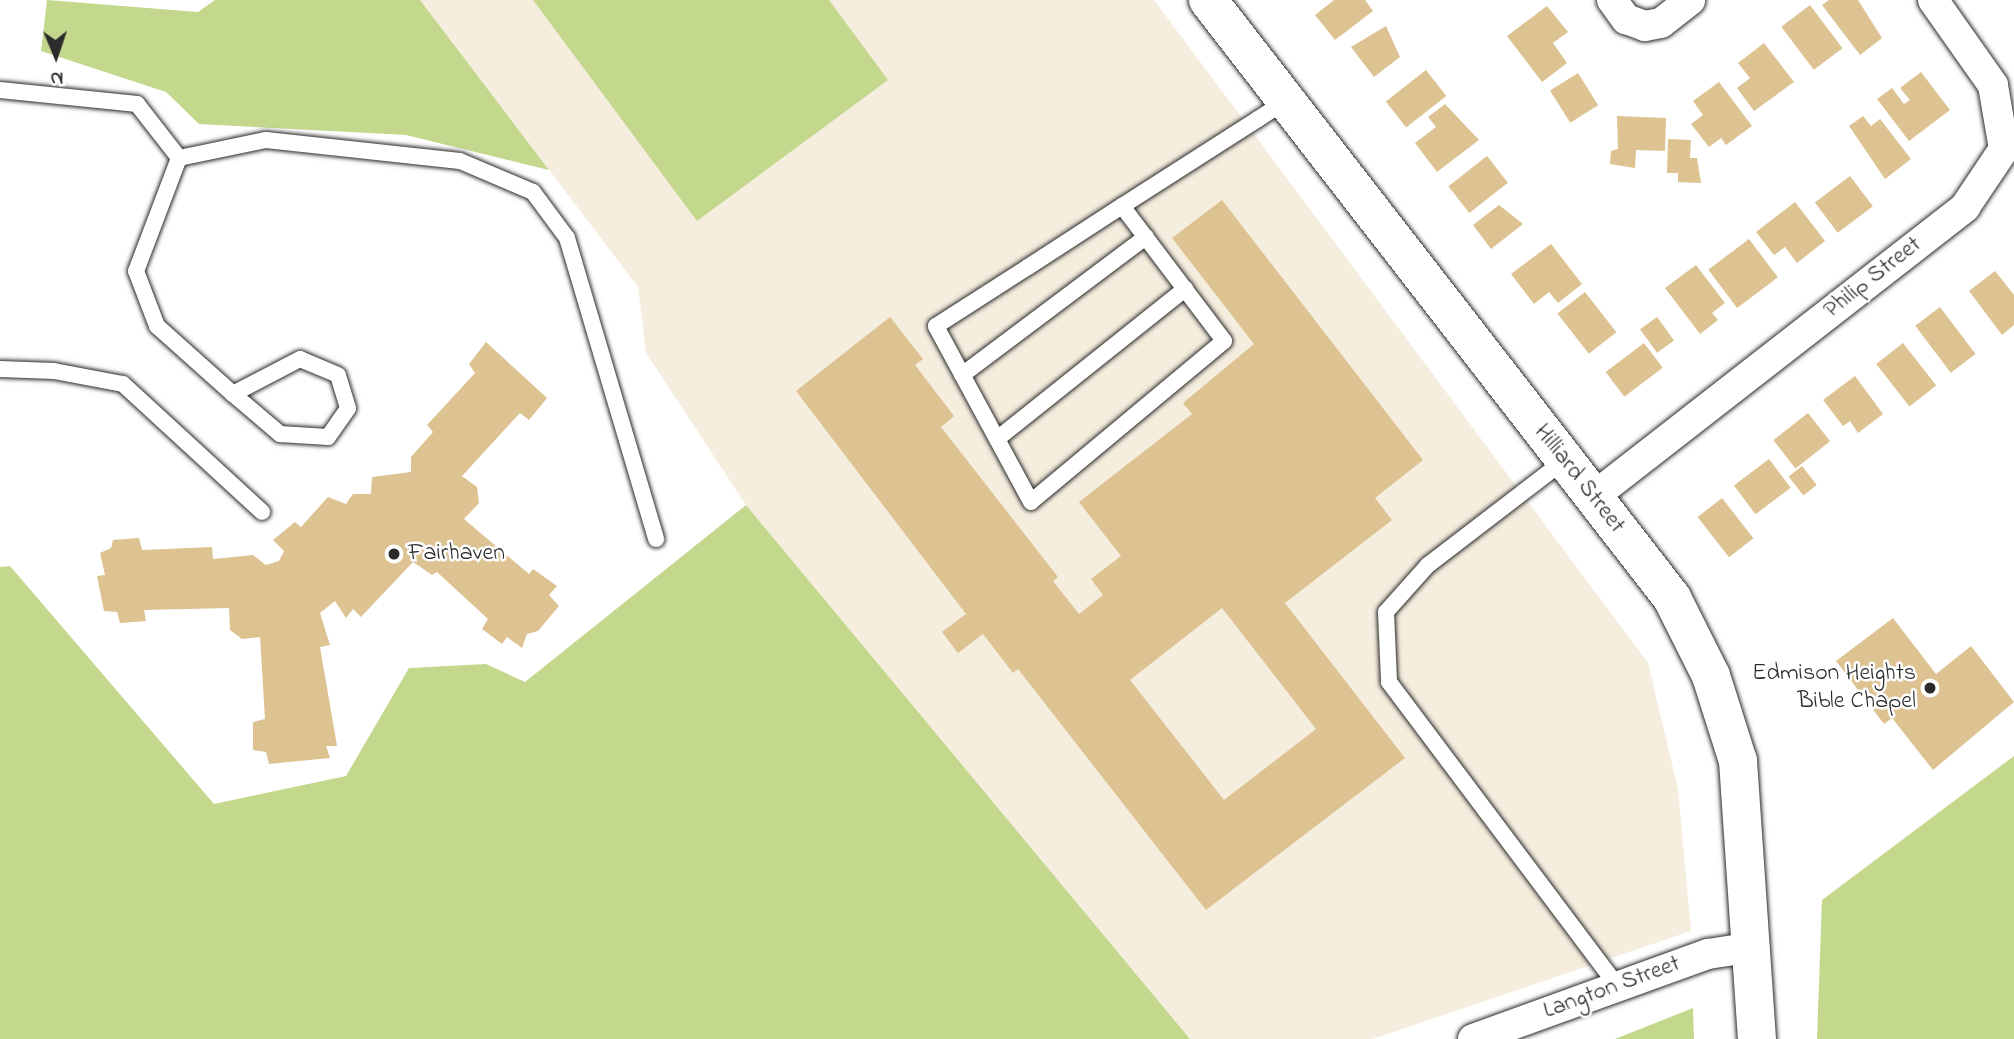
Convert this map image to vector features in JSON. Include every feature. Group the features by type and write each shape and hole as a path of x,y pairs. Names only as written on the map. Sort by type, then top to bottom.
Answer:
{"street":[{"name":"Hilliard Street","path":"1208,0 1284,102 1672,598 1711,676 1738,761 1754,947 1757,1039"},
{"path":"1612,0 1626,19 1646,26 1661,23 1690,0"},
{"name":"Philip Street","path":"1593,496 1965,207 1997,161 2004,149 1993,85 1933,0"},
{"name":"Langton Street","path":"1473,1039 1707,954 1754,947"}],"lane":[{"path":"0,90 137,104 179,158"},
{"path":"1122,206 1224,341 1031,502 936,326 1122,206 1284,102"},
{"path":"179,158 266,140 460,161 533,192 566,238 656,539"},
{"path":"179,158 136,271 158,326 233,394 279,433 328,437 348,408 338,375 300,359 233,394"},
{"path":"962,375 1146,237"},
{"path":"997,439 1185,289"},
{"path":"0,369 54,371 123,384 262,512"},
{"path":"1566,460 1428,565 1386,612 1389,682 1617,986"}],"shaded area":[{"path":"420,0 1154,0 1648,663 1678,789 1691,931 1373,1039 1190,1039 746,505 646,353 638,287"}],"green space":[{"path":"47,0 198,12 215,0 420,0 549,170 406,135 199,124 166,92 41,51"},
{"path":"533,0 829,0 888,80 697,221"},
{"path":"746,505 1190,1039 0,1039 0,567 10,566 214,804 346,776 409,668 486,664 525,682"},
{"path":"2014,756 2014,1039 1817,1039 1822,900"},
{"path":"1693,1008 1694,1039 1615,1039"}],"building":[{"path":"1334,0 1365,0 1373,11 1335,40 1315,15"},
{"path":"1829,0 1858,0 1882,38 1860,55 1822,5"},
{"path":"1810,5 1842,48 1814,70 1781,27"},
{"path":"1547,6 1568,32 1553,43 1567,63 1542,82 1507,36"},
{"path":"1386,26 1400,57 1374,77 1351,47"},
{"path":"1764,43 1794,82 1754,111 1737,88 1750,78 1738,63"},
{"path":"1426,70 1446,96 1406,127 1386,101"},
{"path":"1921,72 1950,110 1909,141 1877,99 1892,88 1904,104 1910,100 1900,88"},
{"path":"1578,73 1598,105 1570,123 1550,90"},
{"path":"1719,82 1752,126 1726,145 1721,138 1709,147 1691,124 1703,115 1693,101"},
{"path":"1445,104 1479,140 1437,172 1415,143 1436,127 1428,117"},
{"path":"1617,116 1666,118 1665,151 1636,150 1635,168 1610,164 1611,151 1618,149"},
{"path":"1863,116 1871,126 1880,119 1911,159 1885,179 1849,126"},
{"path":"1668,139 1691,140 1690,158 1697,158 1701,183 1678,182 1678,173 1667,173"},
{"path":"1487,156 1508,183 1469,213 1448,186"},
{"path":"1850,176 1873,206 1838,233 1815,202"},
{"path":"1222,200 1423,460 1375,498 1392,520 1285,603 1405,758 1206,910 1018,669 1013,673 983,634 958,653 942,632 966,614 796,391 890,317 923,359 915,365 954,416 941,427 1058,577 1053,581 1079,614 1103,595 1091,579 1121,556 1079,502 1192,414 1183,403 1254,344 1172,238","holes":["1222,608 1316,729 1224,800 1130,680"]},
{"path":"1795,202 1825,241 1797,263 1785,247 1774,255 1756,232"},
{"path":"1499,205 1523,224 1491,249 1473,225"},
{"path":"1749,239 1778,277 1737,308 1708,270"},
{"path":"1551,244 1582,284 1558,303 1549,292 1534,304 1511,274"},
{"path":"1696,265 1725,303 1712,313 1718,320 1700,334 1665,288"},
{"path":"1995,271 2014,295 2014,325 2002,335 1969,291"},
{"path":"1585,292 1616,332 1589,354 1557,314"},
{"path":"1940,307 1976,354 1951,373 1915,326"},
{"path":"1657,317 1674,340 1657,353 1640,329"},
{"name":"Fairhaven","path":"486,342 547,398 529,420 520,413 462,476 477,487 479,503 464,519 529,574 533,569 557,586 549,595 559,606 538,631 527,634 522,648 507,637 502,644 482,629 488,619 437,572 432,575 413,562 361,617 353,609 346,618 335,601 320,613 330,645 320,647 337,746 326,746 330,758 269,764 266,752 253,750 253,722 265,719 260,637 242,639 230,630 229,608 144,610 146,621 120,623 117,612 104,611 97,576 105,575 100,553 111,548 113,540 139,538 142,550 212,547 213,559 253,555 266,565 279,561 284,551 273,540 295,522 301,527 328,497 346,504 353,494 371,494 372,477 411,472 411,457 433,432 427,425 475,373 469,364"},
{"path":"1644,343 1663,368 1624,397 1606,372"},
{"path":"1903,343 1936,386 1909,406 1876,364"},
{"path":"1855,376 1883,414 1858,433 1850,421 1843,426 1823,400"},
{"path":"1808,413 1830,441 1795,468 1773,440"},
{"path":"1769,459 1791,488 1756,514 1734,485"},
{"path":"1802,466 1817,485 1803,495 1789,476"},
{"path":"1722,498 1753,538 1729,557 1698,517"},
{"name":"Edmison Heights Bible Chapel","path":"1893,618 1936,674 1971,646 2014,702 1933,770 1892,718 1884,724 1836,661"}],"place":[{"name":"Fairhaven","path":"394,554"},
{"name":"Edmison Heights Bible Chapel","path":"1930,688"}]}
